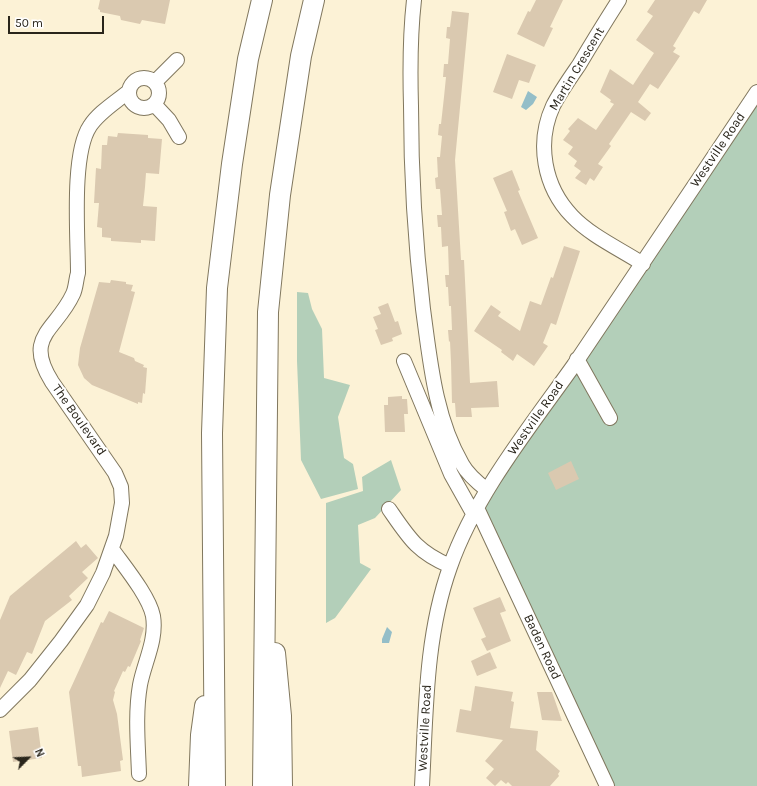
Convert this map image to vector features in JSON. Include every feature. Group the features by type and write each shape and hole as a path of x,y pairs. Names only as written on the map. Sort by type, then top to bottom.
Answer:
{"highway":[{"path":"215,786 215,633 212,433 217,288 232,164 247,67 262,0"},
{"path":"263,786 268,312 280,195 301,56 314,0"},
{"path":"266,574 282,716 282,786"},
{"path":"199,786 201,735 215,633"}],"street":[{"path":"414,0 410,63 411,131 416,245 427,336 436,391 452,443 462,464 475,481 487,490"},
{"name":"Martin Crescent","path":"619,0 553,106 545,129 543,153 549,178 558,200 568,211 599,236 643,264"},
{"path":"155,82 177,60"},
{"path":"107,109 135,105 145,108 154,104 160,91 155,82 151,79 141,77 133,82 129,92 135,105"},
{"name":"The Boulevard","path":"0,710 30,680 87,605 103,573 116,536 122,503 121,487 108,462 52,382 40,358 44,334 74,293 78,272 77,202 80,150 90,126 107,109 129,92"},
{"name":"Westville Road","path":"422,786 429,668 438,614 450,566 475,511 487,490 643,264 757,92"},
{"path":"154,104 169,120 179,137"},
{"path":"577,359 610,418"},
{"name":"Baden Road","path":"404,361 451,474 475,511 607,786"},
{"path":"389,510 406,534 420,549 430,558 450,566"},
{"path":"112,549 133,577 153,616 153,631 149,659 140,683 138,702 139,774"}],"green space":[{"path":"757,101 757,786 608,786 479,508"},
{"path":"297,292 308,293 312,309 322,329 324,378 350,385 338,417 344,458 353,464 358,489 321,499 301,460 297,361"},
{"path":"391,460 401,490 375,518 358,525 360,563 371,569 335,618 326,623 326,503 363,491 362,477"}],"water":[{"path":"528,91 537,97 533,104 526,110 521,107"},
{"path":"387,627 392,632 389,643 382,643 382,639"}],"building":[{"path":"100,0 170,0 165,24 142,20 140,24 121,20 120,16 100,12 98,9"},
{"path":"536,0 563,0 550,27 553,28 544,47 517,34 528,11 530,12"},
{"path":"655,0 707,0 699,14 694,11 673,46 676,48 673,52 680,56 658,89 650,84 638,102 651,113 645,121 631,112 609,144 611,146 598,164 603,167 594,181 590,178 586,185 575,178 581,171 574,166 577,161 568,154 573,147 563,140 570,131 568,129 578,118 596,130 614,104 600,92 610,69 633,85 654,53 636,40 653,16 647,12"},
{"path":"452,11 469,13 455,160 461,260 464,260 470,383 497,381 499,407 471,408 472,417 456,417 455,403 452,403 450,341 449,342 448,330 452,330 451,306 449,306 448,287 446,287 445,275 449,275 448,246 442,247 441,227 438,227 437,215 442,215 440,189 436,189 435,178 438,177 437,157 440,157 442,136 438,135 439,124 441,124 446,77 443,77 444,64 448,64 450,39 446,38 447,27 450,27"},
{"path":"507,54 536,65 529,83 519,80 512,99 493,92"},
{"path":"118,133 148,135 148,138 162,139 159,174 146,173 143,206 157,207 155,241 141,240 141,243 111,241 111,238 102,237 102,228 97,227 99,203 94,203 96,168 101,169 102,145 107,145 108,136 117,137"},
{"path":"512,170 520,190 518,191 538,238 522,245 515,229 511,231 504,212 507,211 493,178"},
{"path":"564,246 580,251 556,325 551,323 543,343 548,346 534,366 517,354 513,361 501,352 502,350 474,331 491,305 501,312 498,316 520,331 530,301 541,305 551,277 553,278"},
{"path":"111,280 126,282 126,284 133,285 131,291 135,292 119,352 134,358 135,361 147,368 145,394 143,393 142,403 138,402 138,404 92,385 84,378 78,365 80,348 99,282 110,283"},
{"path":"388,303 395,322 398,321 402,334 392,338 393,341 381,345 375,330 378,329 373,317 381,314 378,307"},
{"path":"402,396 402,399 407,399 408,414 404,414 405,432 385,432 384,405 388,405 388,397"},
{"path":"571,461 579,479 556,490 548,473"},
{"path":"76,541 81,548 86,544 98,558 82,572 88,578 69,596 72,600 45,621 32,654 27,652 16,675 8,671 0,688 0,620 10,596"},
{"path":"500,597 506,611 500,613 511,641 487,651 481,639 486,637 473,608"},
{"path":"109,611 144,628 141,641 130,667 128,666 125,672 123,671 114,691 113,700 117,714 123,760 120,761 121,771 82,777 81,766 78,766 69,692 101,622 103,623"},
{"path":"490,652 497,668 477,676 471,661"},
{"path":"475,686 513,692 511,701 514,702 510,728 538,731 536,750 560,771 558,774 559,776 550,786 512,786 508,782 506,784 501,780 495,786 486,778 494,769 485,761 503,740 456,732 460,709 471,711"},
{"path":"537,692 552,692 562,721 542,720"},
{"path":"38,727 42,758 13,762 9,731"}]}
